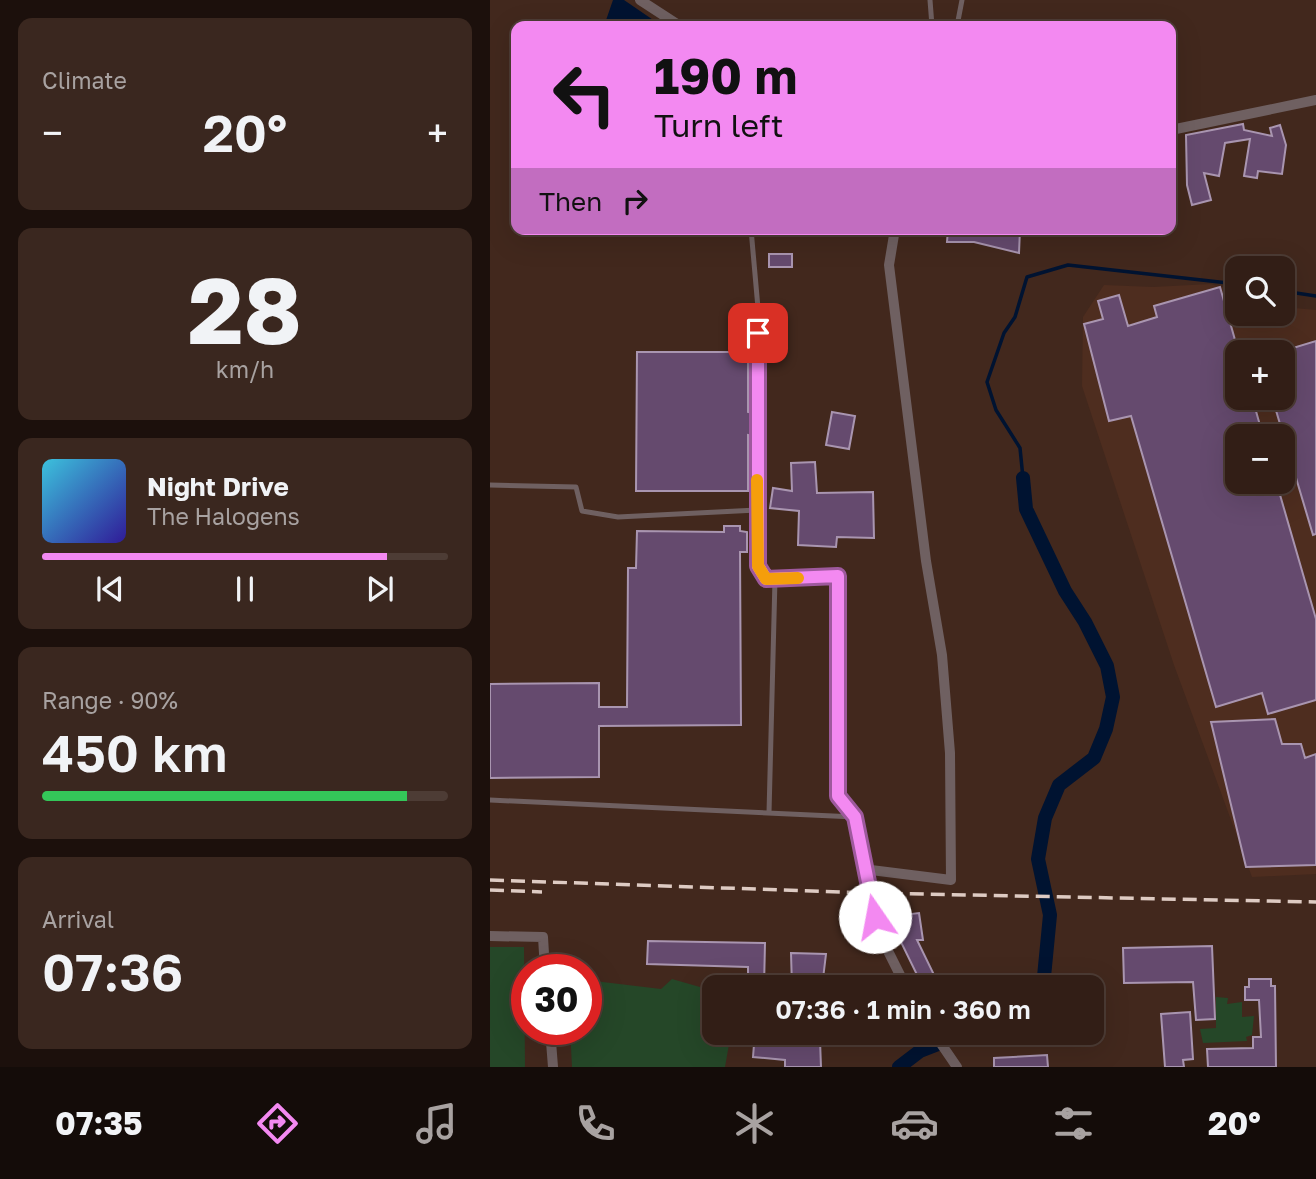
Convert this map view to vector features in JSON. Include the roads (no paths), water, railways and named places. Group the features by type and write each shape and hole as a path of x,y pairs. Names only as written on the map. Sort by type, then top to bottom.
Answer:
{"street":[{"path":"640,0 672,21"},
{"path":"1176,129 1316,100"},
{"path":"894,235 889,265 926,561 942,655 950,753 951,880 863,869 878,933 900,975"},
{"path":"490,936 543,937 544,954"},
{"path":"551,1045 553,1067"},
{"path":"941,1045 957,1067"}],"lane":[{"path":"930,0 932,21"},
{"path":"958,21 962,0"},
{"path":"752,235 758,308 758,566 766,579 838,576 838,796 855,817 862,840 863,869"},
{"path":"490,485 576,487 582,511 618,517 757,510"},
{"path":"769,813 775,579"},
{"path":"490,800 855,817"}],"water":[{"path":"613,0 624,0 655,21 606,21"}],"waterway":[{"path":"1023,478 1020,448 996,410 987,382 1004,333 1015,317 1027,277 1068,265 1225,283"},
{"path":"1295,293 1316,296"},
{"path":"1023,478 1026,509 1065,591 1085,622 1107,666 1113,697 1106,729 1094,758 1059,785 1045,818 1038,859 1050,915 1044,975"},
{"path":"899,1067 920,1051 935,1045"}],"railway":[{"path":"490,880 871,893 1316,902"},
{"path":"490,890 542,892"}]}
